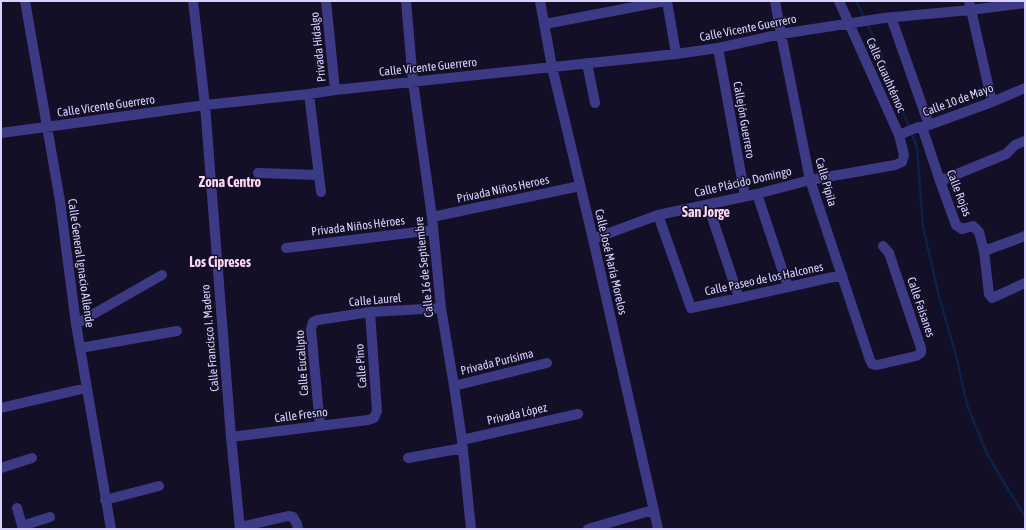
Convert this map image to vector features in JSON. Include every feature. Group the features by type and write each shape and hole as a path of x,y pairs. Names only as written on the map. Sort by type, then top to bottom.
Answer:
{"street":[{"name":"Calle General Ignacio Allende","path":"25,1 60,201 76,324 111,529"},
{"name":"Calle Francisco I. Madero","path":"193,1 205,104 231,437 240,528"},
{"name":"Privada Hidalgo","path":"326,1 335,90"},
{"name":"Calle 16 de Septiembre","path":"406,1 413,82 432,217 440,308 463,444 471,529"},
{"name":"Calle José María Morelos","path":"540,1 552,67 593,239 658,529"},
{"path":"545,24 666,1 676,54"},
{"name":"Calle Pípila","path":"775,1 810,180 872,364"},
{"name":"Calle Cuauhtémoc","path":"839,1 853,23 903,133 904,155 902,162"},
{"name":"Calle Vicente Guerrero","path":"1,132 205,104 676,54 718,48 781,34 888,17 969,6 1025,3"},
{"path":"969,6 992,102"},
{"name":"Calle Cuauhtémoc","path":"888,17 923,126"},
{"name":"Callejón Guerrero","path":"718,48 745,196"},
{"path":"587,64 596,104"},
{"name":"Calle 10 de Mayo","path":"903,133 992,102 1025,88"},
{"path":"309,94 321,192"},
{"name":"Calle Rojas","path":"923,126 940,181 956,225 962,229 973,226 980,232 984,251 989,294 992,298 1025,283"},
{"path":"940,181 1006,154 1015,145 1025,141"},
{"name":"Calle Plácido Domingo","path":"593,239 658,215 757,194 810,180 895,165 902,162"},
{"path":"258,173 318,175"},
{"name":"Privada Niños Heroes","path":"432,217 580,186"},
{"path":"757,194 788,287"},
{"path":"708,205 739,298"},
{"name":"Calle Paseo de los Halcones","path":"658,215 691,308 842,275"},
{"name":"Privada Niños Héroes","path":"286,248 433,230"},
{"path":"984,251 1025,236"},
{"name":"Calle Faisanes","path":"872,364 877,365 916,356 921,353 921,348 888,253 883,246"},
{"path":"76,324 162,275"},
{"name":"Calle Laurel","path":"313,322 370,312 440,308"},
{"name":"Calle Pino","path":"370,312 377,411 374,418"},
{"name":"Calle Eucalipto","path":"313,322 311,329 320,426"},
{"path":"80,348 176,331"},
{"name":"Privada Purísima","path":"454,386 547,363"},
{"path":"1,408 86,388"},
{"name":"Privada López","path":"408,458 578,414"},
{"name":"Calle Fresno","path":"231,437 374,418"},
{"path":"1,468 32,458"},
{"path":"105,500 160,486"},
{"path":"17,508 22,528 50,517"},
{"path":"588,529 653,510"},
{"path":"240,528 288,516 293,517 298,529"}],"waterway":[{"path":"856,1 865,18"},
{"path":"867,23 909,127"},
{"path":"911,132 917,147 923,227 939,296 956,355 967,405 987,454 1025,516"}],"district":[{"name":"Zona Centro","path":"230,182"},
{"name":"San Jorge","path":"706,212"},
{"name":"Los Cipreses","path":"220,262"}]}
